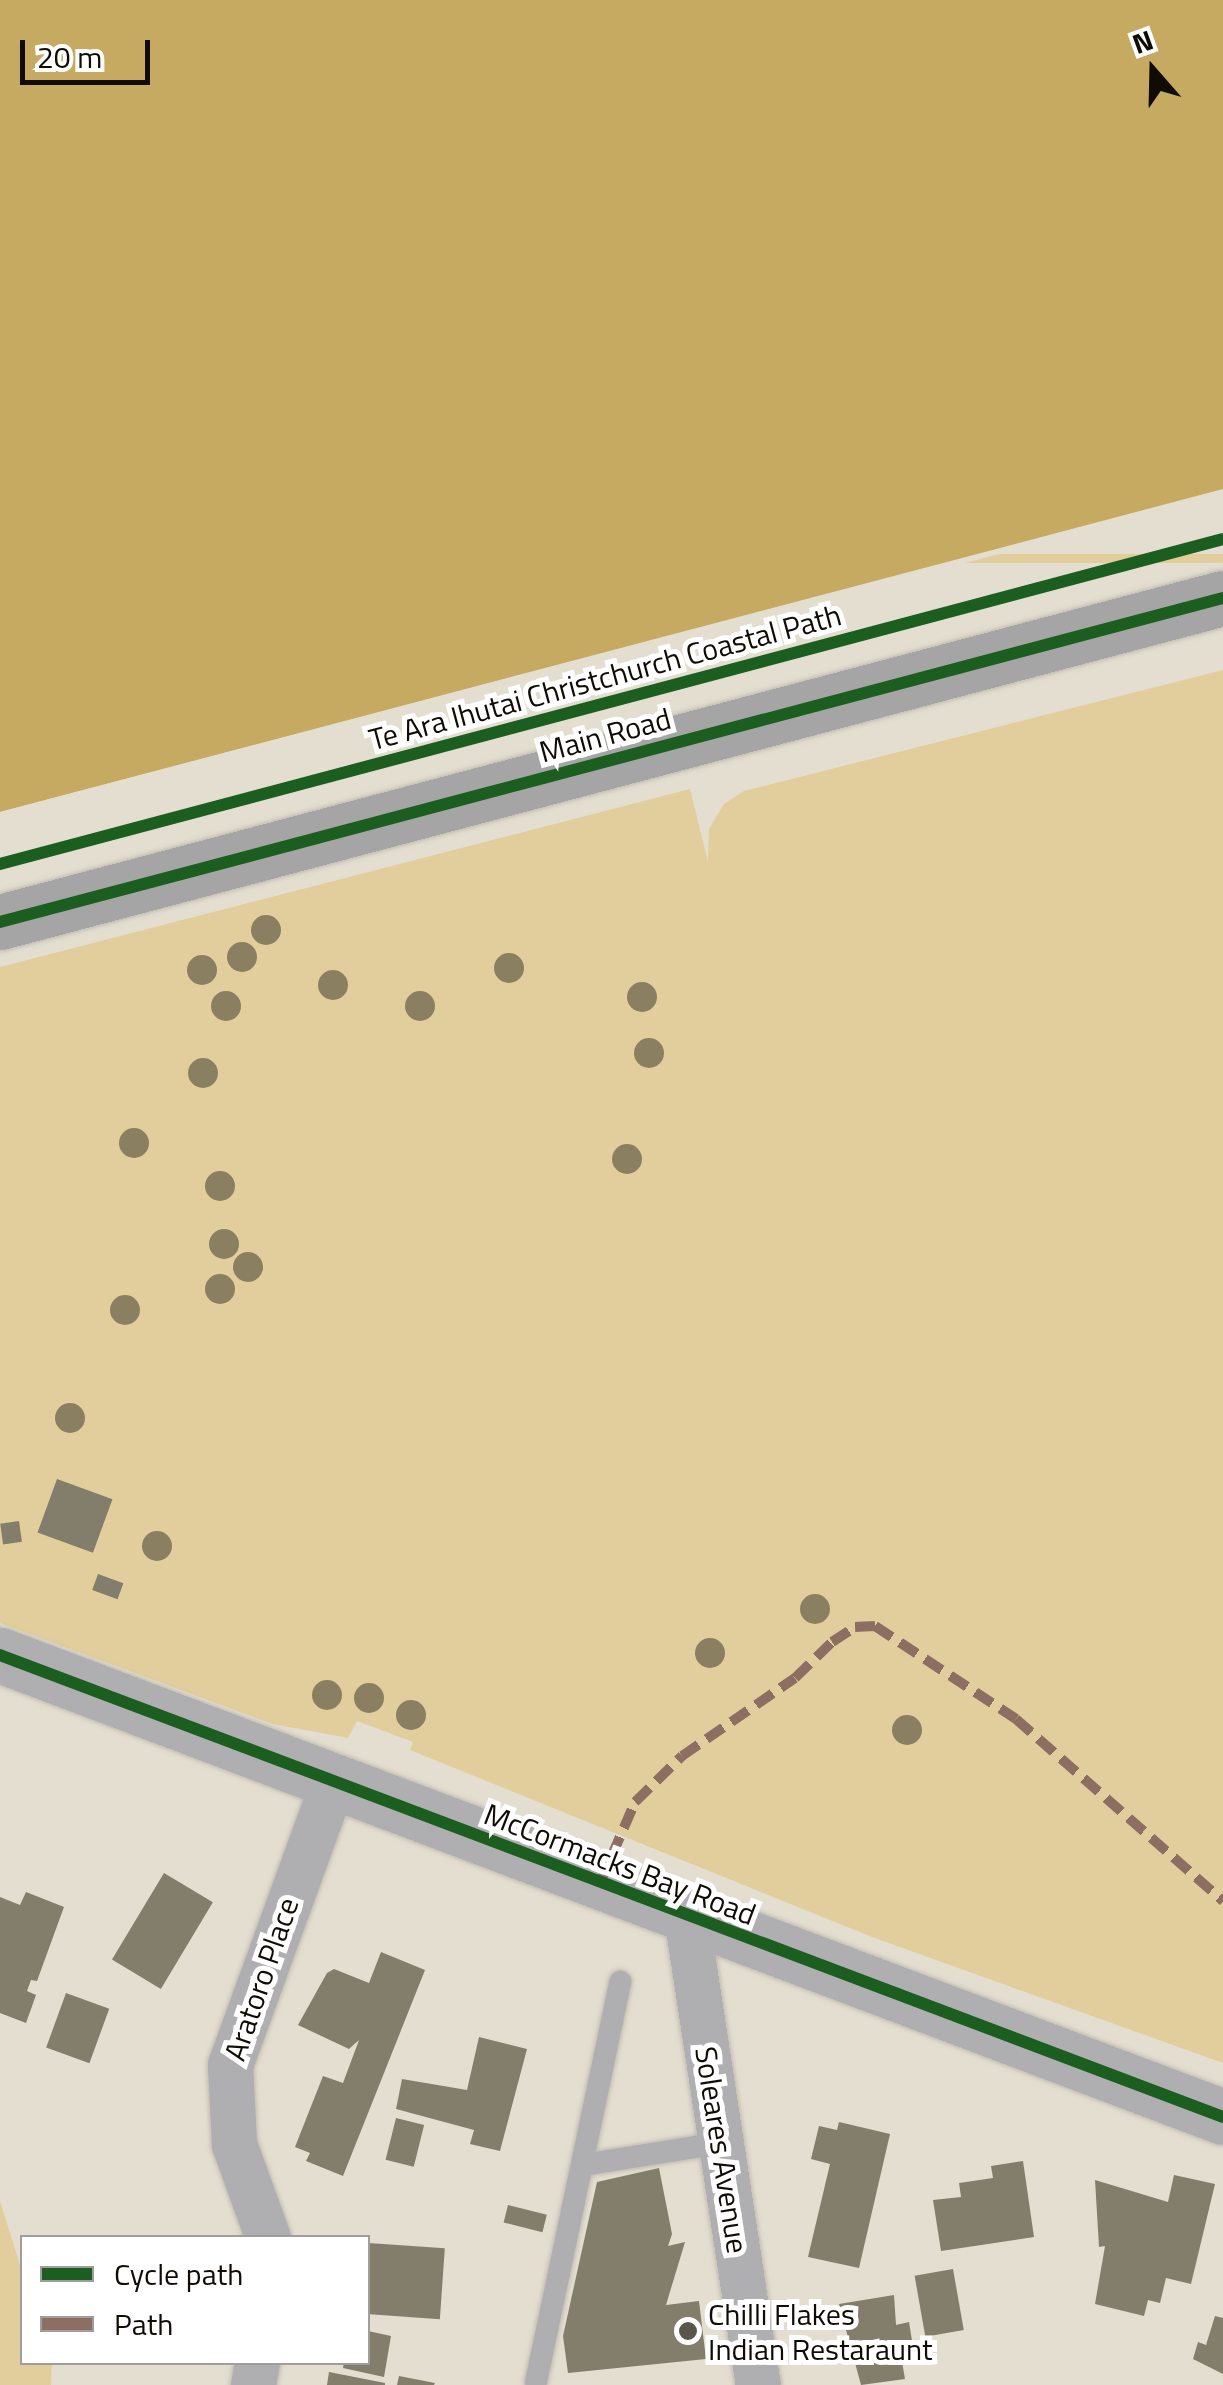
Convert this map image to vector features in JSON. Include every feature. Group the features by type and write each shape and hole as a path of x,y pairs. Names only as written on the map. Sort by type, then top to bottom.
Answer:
{"main road":[{"name":"Main Road","path":"0,922 1223,598"}],"street":[{"name":"McCormacks Bay Road","path":"0,1655 1223,2117"},
{"name":"Aratoro Place","path":"267,2235 234,2144 230,2065 332,1782"},
{"name":"Soleares Avenue","path":"686,1915 758,2385"}],"lane":[{"path":"536,2382 620,1982"},
{"path":"582,2166 721,2144"}],"shaded area":[{"path":"0,0 1223,0 1223,490 0,812"},
{"path":"0,554 1223,554 1223,563 0,563"},
{"path":"1223,670 1223,2063 872,1937 410,1750 413,1742 357,1721 348,1738 272,1724 0,1623 0,967 690,789 708,862 709,829 724,804 744,791"},
{"path":"0,2201 20,2265 20,2365 52,2365 51,2385 0,2385"}],"pier":[{"path":"1223,489 1223,495 0,817 0,812"}],"building":[{"path":"57,1479 112,1499 93,1553 38,1533"},
{"path":"19,1521 22,1542 3,1544 0,1524"},
{"path":"98,1574 123,1583 118,1599 92,1590"},
{"path":"164,1873 213,1902 161,1989 112,1960"},
{"path":"26,1892 64,1907 37,1981 31,1980 27,1991 36,1995 26,2023 0,2013 0,1897 20,1905"},
{"path":"381,1952 425,1970 343,2176 306,2161 310,2153 295,2147 323,2076 343,2083 359,2040 349,2049 298,2025 327,1973 334,1969 369,1983"},
{"path":"66,1993 109,2009 89,2063 46,2048"},
{"path":"479,2037 527,2049 500,2151 470,2144 474,2130 396,2109 402,2079 467,2090"},
{"path":"396,2118 424,2125 414,2167 386,2160"},
{"path":"839,2122 890,2134 859,2268 808,2257 830,2164 811,2159 819,2126 837,2130"},
{"path":"1023,2161 1034,2237 941,2251 933,2200 961,2197 959,2183 993,2178 991,2166"},
{"path":"659,2168 672,2234 668,2246 685,2242 666,2305 699,2301 706,2359 568,2373 563,2336 597,2182"},
{"path":"1174,2175 1215,2184 1191,2284 1166,2278 1160,2303 1148,2300 1144,2316 1095,2304 1105,2246 1099,2247 1095,2180 1168,2202"},
{"path":"508,2205 547,2215 542,2232 504,2222"},
{"path":"370,2243 445,2248 440,2319 370,2314"},
{"path":"953,2269 964,2330 925,2337 915,2276"},
{"path":"894,2295 896,2325 909,2322 913,2347 900,2350 905,2379 861,2385 839,2304"},
{"path":"1215,2316 1223,2318 1223,2374 1193,2359 1198,2342 1206,2345"},
{"path":"370,2331 391,2336 384,2377 343,2368 370,2365"},
{"path":"329,2372 385,2383 385,2385 327,2385"},
{"path":"399,2376 435,2383 397,2385"}],"marked path":[{"path":"600,1883 635,1802 682,1756 795,1678 832,1642 855,1627 875,1626 1016,1719 1223,1901"}],"cycle path":[{"name":"Te Ara Ihutai Christchurch Coastal Path","path":"0,864 1223,539"},
{"path":"0,922 1223,598"},
{"path":"0,1655 1223,2117"}],"place":[{"name":"Chilli Flakes Indian Restaraunt","path":"688,2331"}]}
